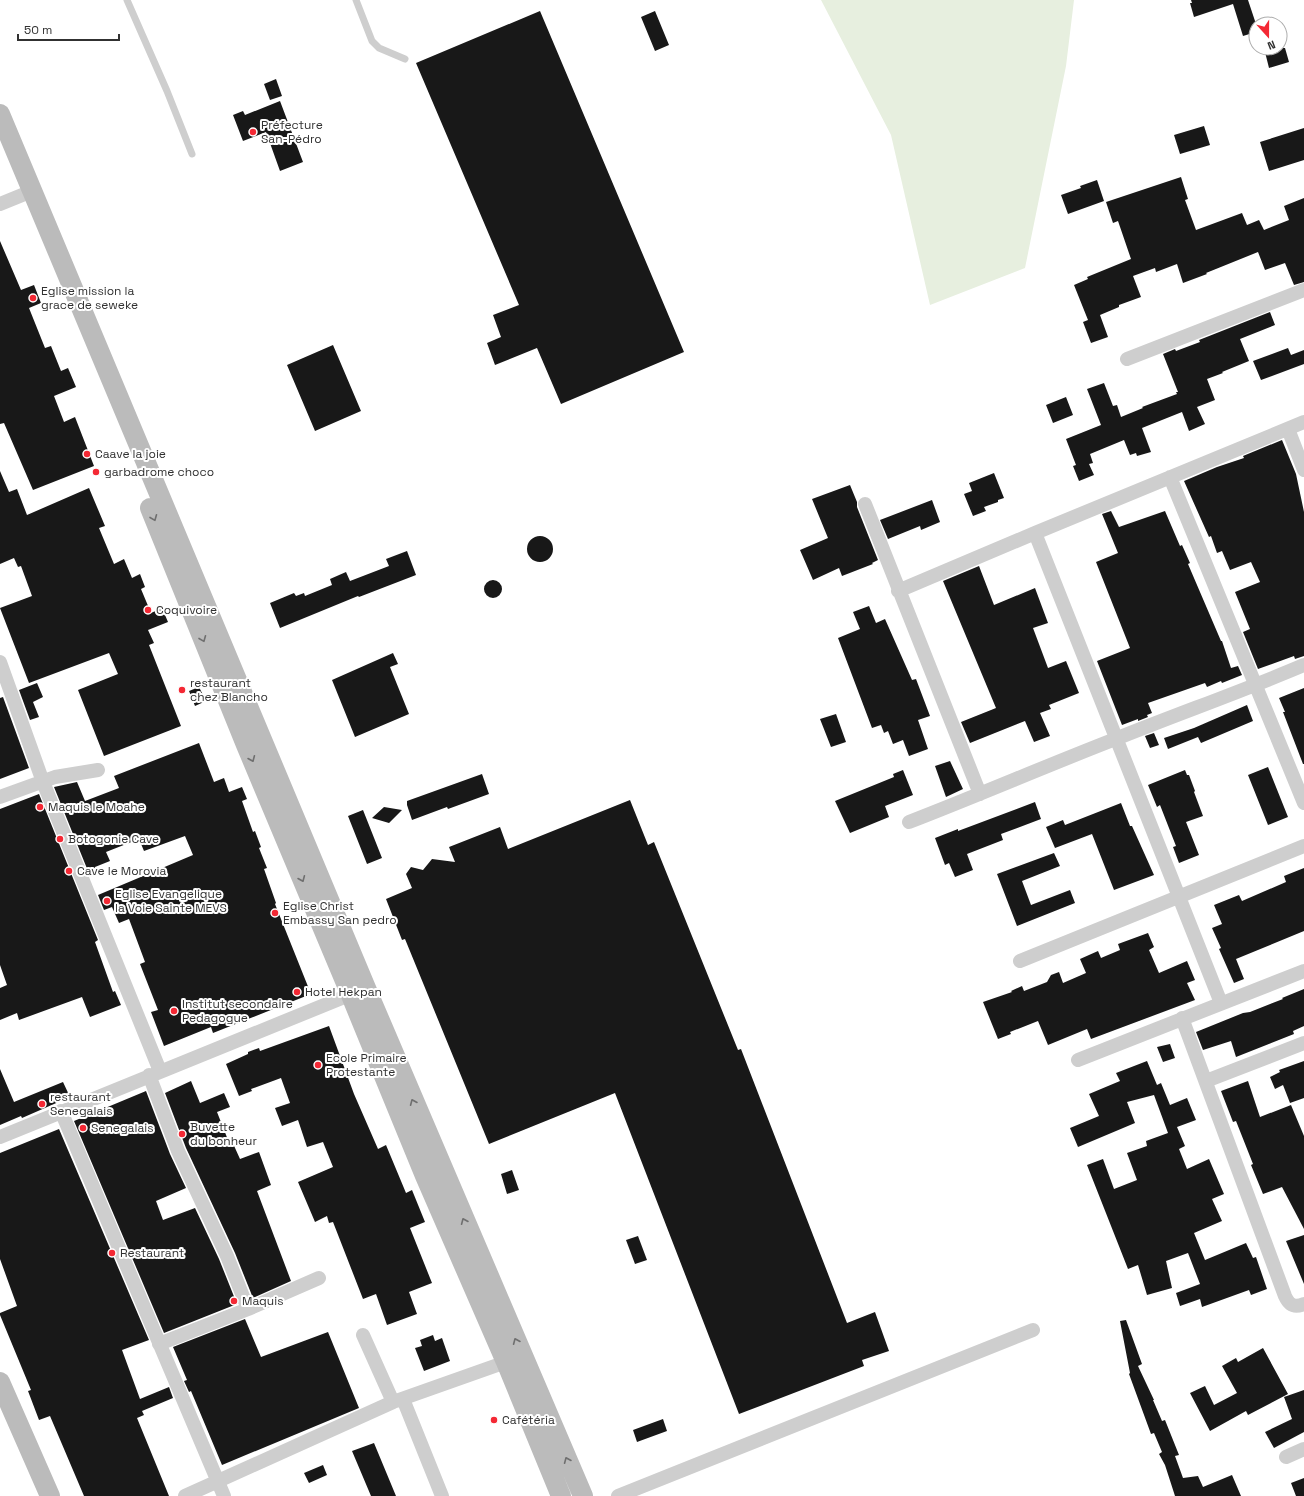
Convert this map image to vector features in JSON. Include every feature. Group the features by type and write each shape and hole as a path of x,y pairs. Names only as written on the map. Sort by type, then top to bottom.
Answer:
{"main road":[{"path":"0,114 26,193 120,435 249,753 358,991 582,1496"},
{"path":"0,146 26,193"},
{"path":"358,991 425,1176 506,1362 561,1496"},
{"path":"0,1382 50,1496"}],"street":[{"path":"0,204 26,193"},
{"path":"1126,359 1304,290"},
{"path":"898,591 1035,532 1304,422"},
{"path":"1288,429 1304,470"},
{"path":"1170,477 1304,803"},
{"path":"865,504 898,591 980,794"},
{"path":"1035,532 1221,1003"},
{"path":"0,662 43,782 154,1073 178,1151 227,1256 248,1309"},
{"path":"910,822 1117,738 1256,685 1304,664"},
{"path":"0,797 68,774 98,770"},
{"path":"1020,961 1304,846"},
{"path":"1078,1060 1304,971"},
{"path":"0,1137 358,991"},
{"path":"1182,1018 1285,1296 1288,1302 1292,1305 1298,1307 1304,1304"},
{"path":"1206,1081 1304,1043"},
{"path":"61,1111 224,1496"},
{"path":"159,1344 248,1309 319,1278"},
{"path":"618,1496 1033,1330"},
{"path":"363,1335 398,1401 442,1496"},
{"path":"185,1496 398,1401 506,1362"},
{"path":"1286,1457 1304,1449"}],"lane":[{"path":"128,0 192,154"},
{"path":"356,0 372,41 379,48 405,59"}],"green space":[{"path":"821,0 1074,0 1066,66 1025,268 930,305 891,135"}],"building":[{"path":"1191,0 1248,0 1253,16 1248,16 1248,34 1243,36 1233,4 1194,17 1190,3 1192,3"},
{"path":"540,11 684,352 561,404 537,348 495,365 487,343 501,337 493,315 519,305 416,63"},
{"path":"655,11 669,45 655,51 641,17"},
{"path":"1266,56 1287,56 1289,62 1269,68"},
{"path":"276,79 282,96 270,100 264,84"},
{"path":"280,101 303,162 280,171 266,132 243,141 233,115 243,111 245,115"},
{"path":"1204,126 1210,145 1180,154 1174,135"},
{"path":"1304,128 1304,160 1269,171 1260,142"},
{"path":"1181,177 1188,199 1185,200 1196,230 1242,213 1247,225 1259,220 1264,230 1289,220 1284,206 1304,198 1304,282 1294,285 1285,263 1265,270 1258,252 1183,283 1177,264 1156,272 1155,268 1133,276 1141,297 1119,305 1119,307 1100,315 1108,337 1091,343 1083,322 1088,320 1074,285 1088,279 1087,277 1131,259 1118,221 1113,223 1106,202"},
{"path":"1097,180 1104,201 1068,214 1061,195 1081,188 1080,186"},
{"path":"0,241 21,290 34,285 41,303 29,308 45,348 51,346 61,371 68,368 76,387 54,396 64,422 75,417 94,466 33,490 4,423 0,424"},
{"path":"1270,312 1275,325 1240,339 1249,361 1207,379 1215,400 1197,407 1205,424 1189,431 1182,412 1142,428 1151,452 1137,456 1136,453 1130,455 1124,440 1090,454 1093,463 1089,464 1094,475 1079,481 1073,466 1076,465 1066,439 1101,425 1087,389 1104,383 1113,406 1117,405 1121,417 1143,408 1142,407 1177,394 1176,392 1178,392 1163,354 1200,342 1199,340"},
{"path":"333,345 361,411 315,431 287,365"},
{"path":"1288,348 1291,355 1304,350 1304,364 1261,380 1253,361"},
{"path":"1066,397 1073,415 1053,423 1046,405"},
{"path":"1282,440 1296,474 1304,512 1304,656 1295,659 1294,656 1258,669 1243,632 1250,629 1235,592 1260,582 1251,562 1230,570 1222,551 1217,553 1211,536 1209,537 1184,481 1217,467 1244,458 1243,456"},
{"path":"0,471 9,492 17,489 27,515 89,488 105,526 99,528 114,564 124,559 132,578 140,574 145,587 141,589 151,613 162,608 168,622 148,630 154,643 149,645 181,726 104,756 78,690 118,674 109,653 29,683 0,608 32,596 21,566 18,567 14,558 0,564"},
{"path":"994,473 1004,498 984,507 986,511 973,516 964,494 972,491 969,483"},
{"path":"850,485 878,560 872,563 873,564 842,576 839,568 813,580 800,550 828,538 812,499"},
{"path":"932,500 940,522 921,530 920,526 888,539 880,520"},
{"path":"1111,511 1119,527 1165,511 1180,546 1182,545 1190,563 1188,564 1222,641 1231,668 1238,666 1242,675 1207,687 1205,683 1148,703 1152,713 1147,715 1148,717 1122,725 1097,661 1130,648 1096,562 1118,553 1102,514"},
{"path":"540,536 549,540 553,549 549,558 540,562 531,558 527,549 531,540"},
{"path":"407,551 416,575 359,597 358,596 280,628 270,603 294,593 296,596 304,593 305,596 332,585 330,579 346,572 350,581 389,566 386,559"},
{"path":"979,566 994,605 1035,588 1048,623 1033,628 1048,668 1066,661 1079,693 1049,705 1051,709 1040,713 1050,736 1034,742 1025,721 970,743 961,722 996,708 943,581"},
{"path":"493,580 499,583 502,589 499,595 493,598 487,595 484,589 487,583"},
{"path":"869,606 876,623 885,619 912,680 916,679 930,716 918,720 928,749 909,756 903,740 893,744 888,731 884,733 881,725 872,728 838,638 860,629 853,612"},
{"path":"393,653 398,664 390,667 409,714 355,737 332,680"},
{"path":"37,683 43,697 33,702 39,717 30,720 19,690"},
{"path":"199,687 206,701 195,706 189,691"},
{"path":"1304,688 1304,764 1303,764 1279,698"},
{"path":"3,697 29,768 0,779 0,698"},
{"path":"1247,705 1253,721 1201,743 1198,737 1168,749 1164,738 1194,728"},
{"path":"836,714 846,742 831,747 820,719"},
{"path":"1154,733 1159,745 1150,748 1145,736"},
{"path":"199,743 214,782 224,778 229,792 242,787 247,799 242,801 253,832 255,831 261,847 259,848 267,868 264,869 276,903 275,904 311,994 213,1033 211,1027 164,1046 151,1012 158,1010 140,964 145,962 129,919 119,923 112,907 104,910 98,895 193,855 185,836 144,851 139,839 106,852 110,861 95,867 97,873 90,876 54,787 77,782 85,801 119,788 114,776"},
{"path":"950,761 963,789 946,797 935,766"},
{"path":"1268,767 1288,817 1268,825 1248,775"},
{"path":"903,770 913,795 885,806 889,817 850,833 835,801 894,777 893,774"},
{"path":"1185,770 1187,775 1189,775 1203,816 1186,822 1199,855 1179,863 1173,847 1176,846 1160,805 1157,807 1148,785"},
{"path":"482,774 489,794 412,820 407,801"},
{"path":"39,794 98,940 95,942 113,992 115,991 121,1005 90,1017 82,997 19,1020 17,1013 0,1020 0,988 7,985 0,965 0,809"},
{"path":"630,800 648,845 654,842 738,1050 741,1049 847,1323 875,1312 889,1351 862,1360 864,1366 739,1414 615,1093 489,1144 405,939 402,940 386,899 412,888 406,874 411,867 423,870 432,859 455,862 449,847 500,827 508,849"},
{"path":"1035,802 1041,819 1001,834 1003,840 967,854 973,870 955,877 949,863 945,865 935,838 958,829 958,831"},
{"path":"1121,803 1130,826 1132,826 1154,875 1114,890 1092,834 1055,848 1046,827 1063,820 1065,825"},
{"path":"384,807 402,810 389,823 372,818"},
{"path":"363,810 382,858 367,864 348,816"},
{"path":"1054,853 1060,866 1022,881 1031,905 1070,890 1075,903 1017,926 997,874"},
{"path":"1304,868 1304,931 1236,959 1244,979 1234,983 1219,949 1221,948 1212,928 1222,924 1214,905 1239,895 1242,901 1286,882 1284,876"},
{"path":"1148,933 1154,947 1149,950 1159,973 1187,961 1195,980 1187,983 1195,1000 1091,1039 1087,1029 1048,1045 1038,1021 1010,1032 1011,1034 998,1039 983,1002 1012,992 1011,991 1022,986 1024,991 1047,982 1051,975 1059,972 1063,983 1086,973 1080,959 1098,951 1101,958 1120,950 1118,944"},
{"path":"1304,989 1304,1026 1293,1031 1294,1034 1236,1057 1231,1041 1203,1050 1196,1032 1283,999 1282,998"},
{"path":"329,1026 354,1094 378,1149 386,1145 406,1193 412,1190 425,1222 410,1228 432,1283 409,1292 417,1314 387,1325 376,1294 363,1299 333,1222 329,1223 327,1216 315,1222 298,1182 333,1167 323,1142 307,1147 298,1120 282,1126 275,1108 290,1103 281,1078 251,1089 252,1091 239,1096 226,1064 248,1054 248,1052 259,1048 260,1051"},
{"path":"1170,1044 1175,1058 1163,1062 1157,1047"},
{"path":"1147,1061 1157,1085 1161,1083 1170,1105 1187,1098 1196,1120 1177,1127 1185,1146 1179,1149 1187,1169 1209,1159 1224,1194 1212,1199 1222,1221 1194,1233 1205,1260 1246,1243 1253,1258 1256,1257 1267,1289 1251,1295 1249,1290 1202,1307 1200,1299 1180,1306 1176,1293 1200,1284 1188,1253 1166,1261 1172,1288 1147,1295 1138,1265 1128,1269 1087,1165 1103,1159 1114,1189 1137,1180 1127,1153 1147,1146 1146,1141 1168,1133 1154,1095 1127,1102 1135,1123 1078,1147 1070,1128 1099,1116 1089,1094 1120,1081 1116,1073"},
{"path":"1304,1061 1304,1098 1290,1103 1283,1085 1275,1089 1270,1077 1280,1072 1279,1070"},
{"path":"0,1069 14,1102 63,1082 70,1097 22,1118 21,1116 0,1125"},
{"path":"191,1081 200,1103 224,1093 230,1107 217,1112 228,1140 231,1139 240,1159 259,1152 271,1185 257,1191 291,1281 253,1298 235,1253 186,1148 165,1093"},
{"path":"1248,1081 1260,1117 1291,1105 1304,1136 1304,1229 1282,1187 1263,1194 1236,1121 1233,1122 1221,1091"},
{"path":"146,1091 170,1154 186,1188 156,1201 163,1220 195,1208 219,1259 237,1304 164,1333 74,1121"},
{"path":"59,1129 149,1340 122,1350 140,1399 169,1387 173,1398 142,1411 144,1415 137,1418 169,1496 84,1496 50,1416 39,1420 28,1391 31,1390 0,1315 0,1313 17,1306 0,1259 0,1153"},
{"path":"512,1170 519,1190 507,1194 501,1174"},
{"path":"1304,1235 1304,1284 1286,1241"},
{"path":"638,1236 647,1260 635,1264 626,1240"},
{"path":"245,1319 261,1357 328,1332 359,1408 222,1465 191,1391 189,1392 184,1381 187,1380 173,1347"},
{"path":"1126,1320 1142,1364 1138,1366 1162,1421 1165,1420 1179,1455 1175,1456 1183,1478 1198,1476 1203,1487 1232,1475 1241,1496 1175,1496 1165,1465 1159,1454 1162,1452 1154,1433 1151,1434 1129,1374 1120,1321"},
{"path":"433,1335 435,1341 442,1338 450,1361 424,1371 415,1348 422,1346 420,1340"},
{"path":"1263,1348 1288,1394 1248,1415 1246,1411 1210,1431 1190,1393 1205,1386 1214,1405 1237,1393 1222,1366 1236,1358 1238,1362"},
{"path":"1304,1390 1304,1432 1274,1448 1265,1432 1292,1419 1284,1397"},
{"path":"663,1419 667,1431 637,1442 633,1430"},
{"path":"374,1443 396,1496 371,1496 352,1451"},
{"path":"323,1465 327,1475 309,1483 304,1473"},
{"path":"1304,1478 1304,1496 1296,1496 1291,1483"}],"place":[{"name":"Préfecture San-Pédro","path":"253,132"},
{"name":"Eglise mission la grace de seweke","path":"33,298"},
{"name":"Caave la joie","path":"87,454"},
{"name":"garbadrome choco","path":"96,472"},
{"name":"Coquivoire","path":"148,610"},
{"name":"restaurant chez Blancho","path":"182,690"},
{"name":"Maquis le Moahe","path":"40,807"},
{"name":"Botogonie Cave","path":"60,839"},
{"name":"Cave le Morovia","path":"69,871"},
{"name":"Eglise Evangelique la Voie Sainte MEVS","path":"107,901"},
{"name":"Eglise Christ Embassy San pedro","path":"275,913"},
{"name":"Hotel Hekpan","path":"297,992"},
{"name":"Institut secondaire Pedagogue","path":"174,1011"},
{"name":"Ecole Primaire Protestante","path":"318,1065"},
{"name":"restaurant Senegalais","path":"42,1104"},
{"name":"Senegalais","path":"83,1128"},
{"name":"Buvette du bonheur","path":"182,1134"},
{"name":"Restaurant","path":"112,1253"},
{"name":"Maquis","path":"234,1301"},
{"name":"Cafétéria","path":"494,1420"}]}
